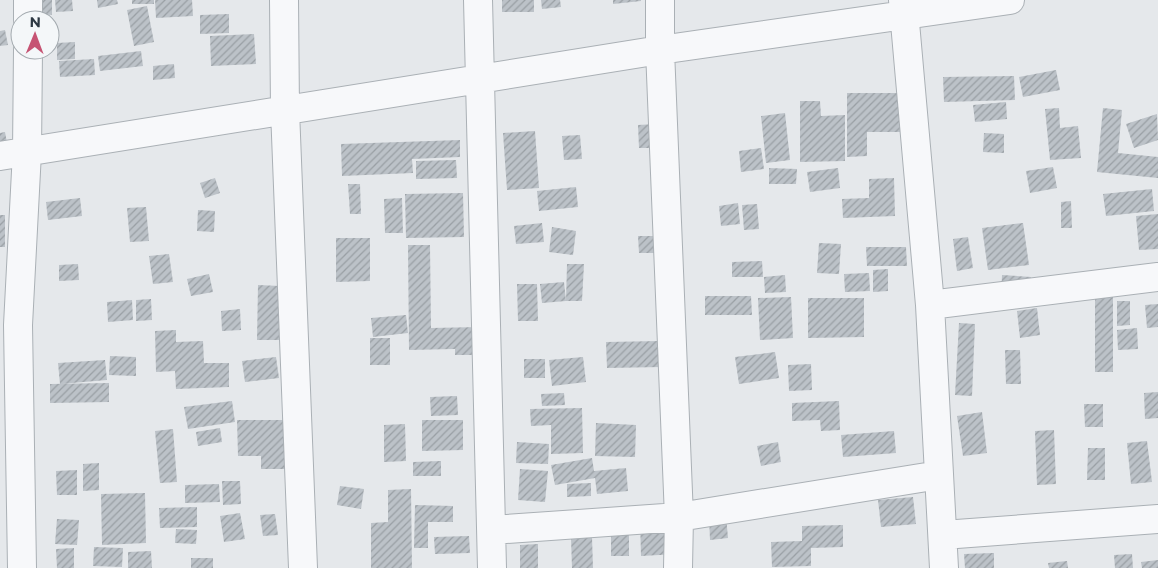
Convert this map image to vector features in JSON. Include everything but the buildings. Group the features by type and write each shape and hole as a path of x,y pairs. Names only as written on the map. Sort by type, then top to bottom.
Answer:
{"street":[{"path":"284,0 285,110 303,568"},
{"path":"478,0 492,568"},
{"path":"660,0 660,50 679,517 678,568"},
{"path":"0,156 479,80 904,8 1010,0"},
{"path":"904,8 930,305 944,568"},
{"path":"22,568 18,325 27,152 28,60"},
{"path":"930,305 1158,277"},
{"path":"492,530 679,517 939,475"},
{"path":"943,535 1158,519"}]}
